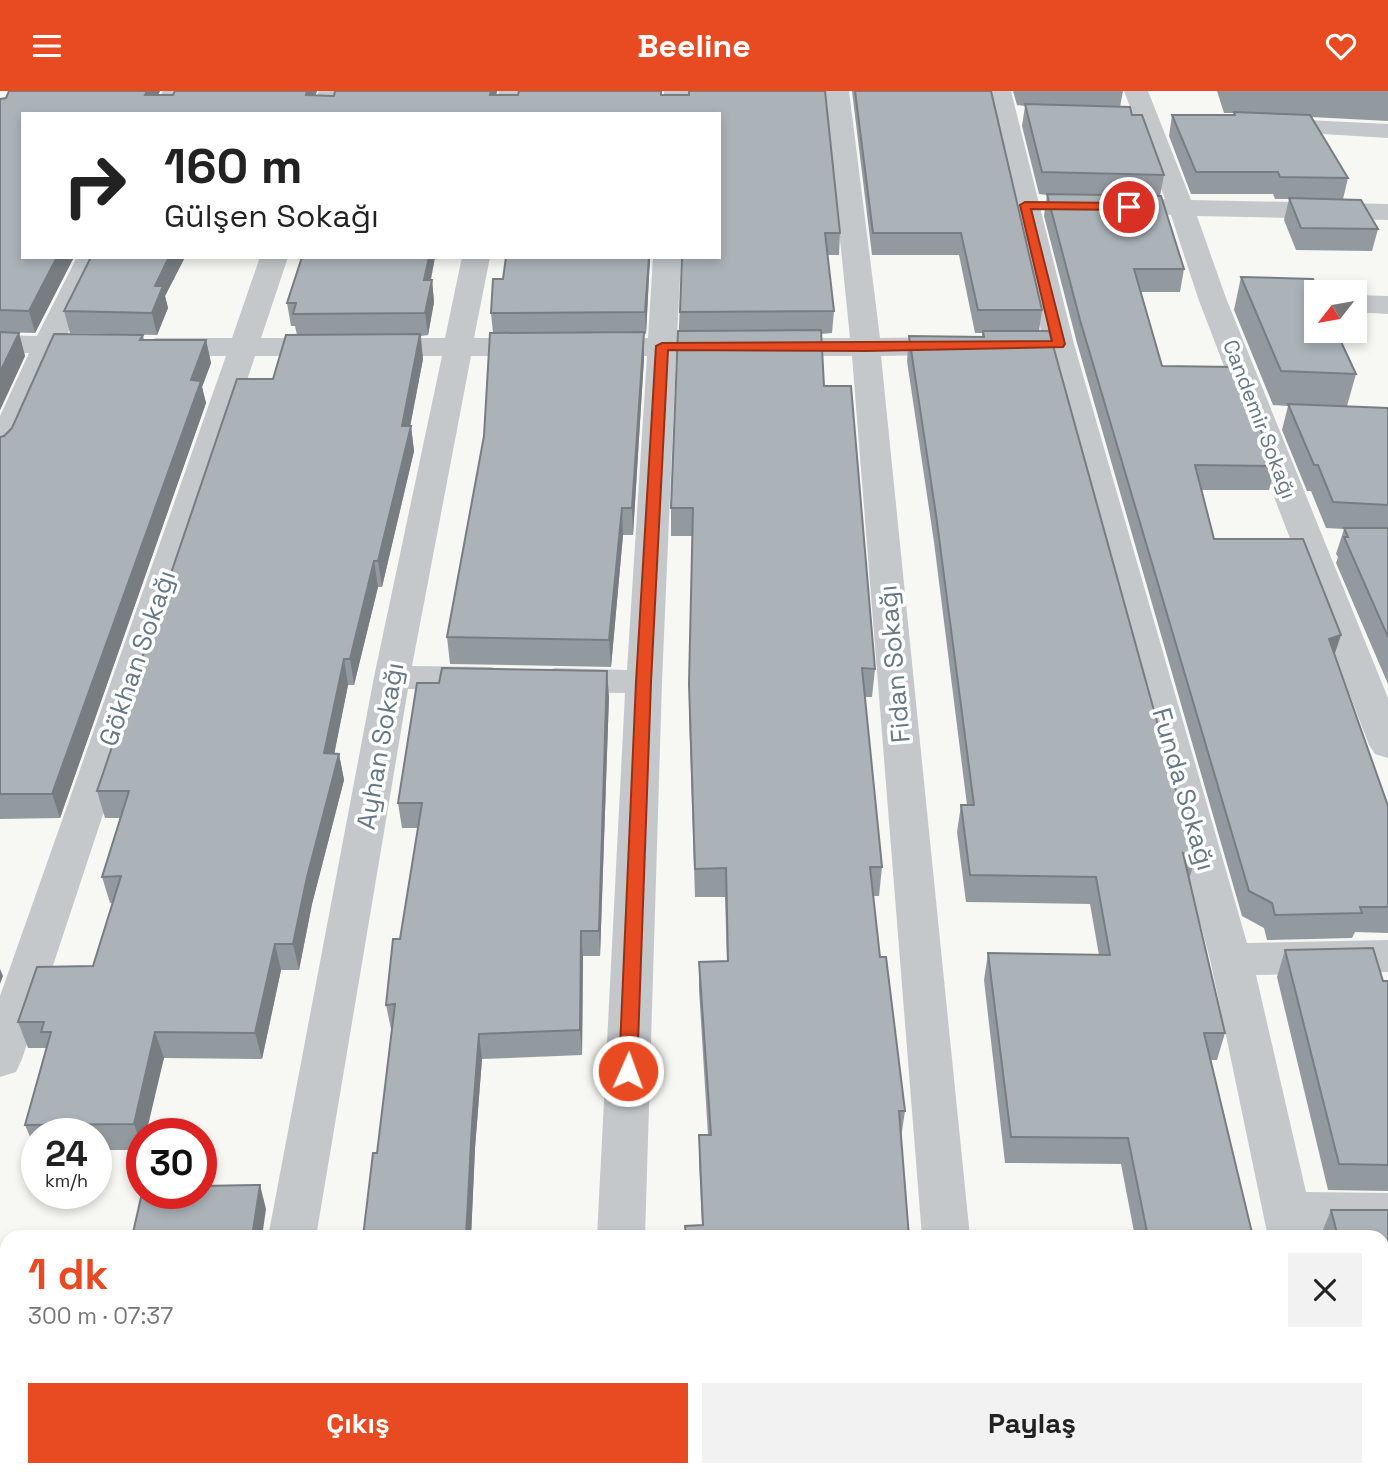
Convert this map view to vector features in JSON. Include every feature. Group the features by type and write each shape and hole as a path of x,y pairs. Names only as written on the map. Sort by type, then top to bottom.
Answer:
{"street":[{"path":"164,112 175,91"},
{"path":"324,112 331,91"},
{"path":"506,112 511,91"},
{"path":"675,112 676,91"},
{"name":"Fidan Sokağı","path":"837,91 866,347 945,1230"},
{"name":"Funda Sokağı","path":"1011,107 1038,206 1059,344 1231,958 1289,1225"},
{"name":"Candemir Sokağı","path":"1145,112 1181,207 1225,298 1320,540 1379,703 1388,745"},
{"path":"1241,123 1388,131"},
{"path":"1129,207 1388,212"},
{"path":"0,450 47,345 91,259"},
{"name":"Gökhan Sokağı","path":"0,1059 273,259"},
{"name":"Ayhan Sokağı","path":"293,1230 392,677 476,259"},
{"path":"621,1230 644,682 667,259"},
{"path":"1367,304 1388,305"},
{"path":"0,344 243,348 1059,344"},
{"path":"392,677 644,682"},
{"path":"1231,958 1388,956"},
{"path":"1289,1225 1388,1213"}],"building":[{"path":"9,91 147,91 145,95 173,95 175,91 307,91 306,95 334,96 335,91 491,91 490,95 518,95 519,91 661,91 661,95 689,95 689,91 825,91 840,233 825,233 834,311 680,312 682,259 721,259 721,112 21,112 21,259 56,259 29,311 0,310 0,99 6,98"},
{"path":"855,91 991,91 1042,310 978,310 961,233 873,233"},
{"path":"1025,104 1130,107 1132,115 1142,115 1164,175 1042,172"},
{"path":"1234,112 1310,115 1348,178 1280,177 1278,172 1196,172 1172,115 1235,115"},
{"path":"1047,194 1161,196 1184,269 1134,269 1162,366 1236,367 1275,466 1195,465 1214,539 1303,539 1341,635 1329,639 1388,806 1388,907 1360,907 1362,913 1275,915 1272,903 1249,891 1080,320"},
{"path":"1289,198 1361,200 1378,229 1301,228"},
{"path":"90,259 168,259 155,286 163,286 152,313 64,311"},
{"path":"301,259 429,259 424,280 432,280 425,313 293,314 296,303 287,303"},
{"path":"506,259 649,259 645,312 491,313 493,279 503,279"},
{"path":"1241,277 1313,279 1304,280 1304,343 1342,343 1356,374 1281,371"},
{"path":"821,330 824,386 851,386 875,669 862,668 882,867 870,867 880,957 886,957 905,1111 899,1111 908,1230 685,1230 685,1226 703,1225 699,1135 711,1135 699,962 728,961 726,868 695,869 689,684 693,508 671,508 678,331"},
{"path":"983,331 1049,331 1195,859 1183,853 1225,1033 1204,1033 1251,1230 1147,1230 1128,1138 1011,1137 988,953 1110,955 1096,877 970,875 961,805 974,805 936,515 909,336 984,337"},
{"path":"0,332 19,333 0,372"},
{"path":"644,332 632,508 622,508 609,640 447,637 484,436 490,333"},
{"path":"54,334 143,335 140,340 206,340 191,380 201,381 52,794 0,794 0,437 12,428"},
{"path":"420,334 402,426 411,426 378,561 374,561 350,659 344,659 324,753 339,754 307,877 293,944 275,944 255,1033 155,1032 135,1118 126,1118 126,1124 112,1124 112,1118 27,1118 51,1032 41,1032 44,1022 18,1022 37,967 93,966 121,876 102,877 129,791 97,791 237,379 273,379 286,335"},
{"path":"1288,404 1388,408 1388,505 1333,502"},
{"path":"1344,528 1388,528 1388,637 1344,537 1348,537"},
{"path":"442,668 607,671 599,931 581,931 580,1030 479,1034 466,1230 364,1230 373,1153 377,1153 395,1004 386,1005 393,939 400,939 422,803 398,803 417,683 439,683"},
{"path":"1373,948 1383,981 1388,981 1388,1165 1339,1164 1285,950"},
{"path":"260,1185 253,1230 134,1230 138,1209 217,1209 217,1186"},
{"path":"1331,1210 1388,1210 1388,1230 1336,1230"}],"route":[{"path":"628,1071 644,682 662,346 1059,344 1025,205 1129,207"}]}
